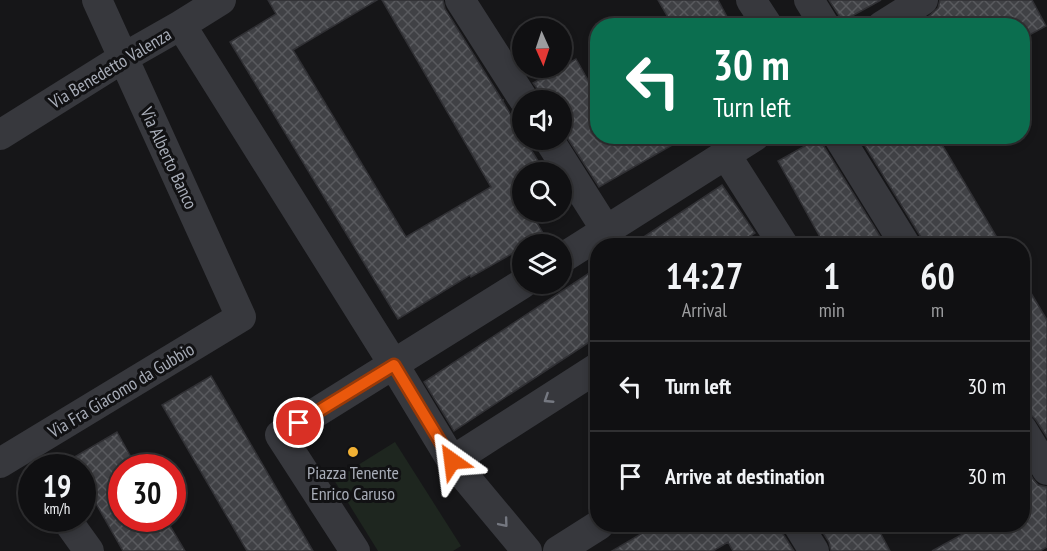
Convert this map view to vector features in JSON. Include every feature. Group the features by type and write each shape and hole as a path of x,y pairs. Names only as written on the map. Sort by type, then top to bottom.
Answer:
{"street":[{"name":"Via Alberto Banco","path":"97,0 241,317"},
{"name":"Via Benedetto Valenza","path":"0,135 221,0"},
{"path":"460,0 518,90"},
{"path":"751,0 763,18"},
{"path":"808,0 820,18"},
{"path":"895,18 923,0"},
{"path":"181,25 452,461 527,551"},
{"path":"594,238 743,144"},
{"path":"843,144 901,238"},
{"path":"555,150 606,230"},
{"path":"726,155 779,238"},
{"path":"572,252 590,240"},
{"path":"355,551 280,435 512,290"},
{"name":"Via Fra Giacomo da Gubbio","path":"17,462 241,317"},
{"path":"452,461 590,372"},
{"path":"1030,442 1047,470"},
{"path":"558,551 590,531"},
{"path":"75,532 89,551"},
{"path":"802,532 814,551"}],"shaded area":[{"path":"395,442 461,546 453,551 378,551 334,480"}],"building":[{"path":"268,0 377,0 293,50 406,237 491,187 382,0 443,0 445,9 512,117 512,150 531,150 539,162 512,162 512,222 537,222 543,234 512,234 512,254 471,277 470,275 398,319 230,42 276,14"},
{"path":"658,0 718,0 728,18 668,18"},
{"path":"829,0 881,0 848,18 840,17"},
{"path":"940,0 1032,0 1046,26 1030,35 1030,18 928,18 938,8"},
{"path":"576,59 590,84 590,144 674,144 599,187 572,145 572,90 538,90 533,83 542,78 572,78 572,61"},
{"path":"808,144 823,144 881,238 821,238 778,161"},
{"path":"864,144 942,144 997,238 921,237"},
{"path":"722,185 755,233 747,238 642,238"},
{"path":"590,273 590,342 454,431 424,382 558,294 572,294 572,284"},
{"path":"1030,291 1047,320 1047,437 1030,414"},
{"path":"211,376 313,551 247,551 162,405"},
{"path":"117,432 129,454 108,454 108,525 96,504 96,454 80,454"},
{"path":"1030,474 1038,485 1047,487 1047,547 1040,551 932,551 966,532 1030,532"},
{"path":"112,532 174,532 185,551 123,551"},
{"path":"644,532 783,532 794,551 733,551 728,542 713,551 612,551"},
{"path":"823,532 880,532 890,551 831,551 829,542"}],"place":[{"name":"Piazza Tenente Enrico Caruso","path":"353,452"}],"route":[{"path":"299,423 394,365 452,461"}]}
